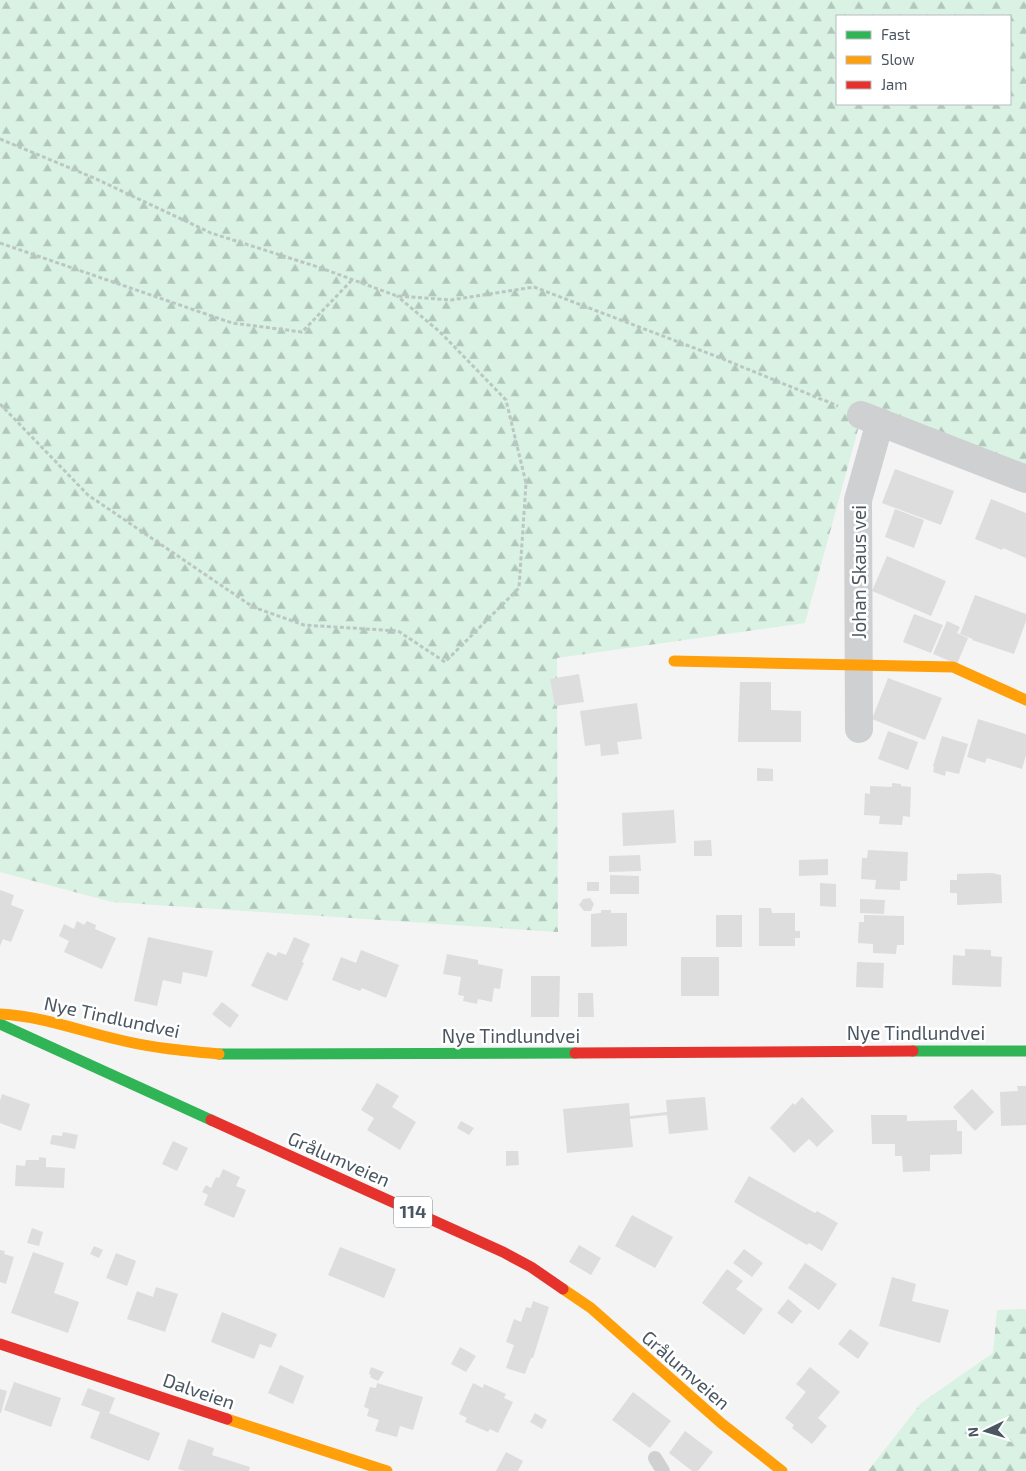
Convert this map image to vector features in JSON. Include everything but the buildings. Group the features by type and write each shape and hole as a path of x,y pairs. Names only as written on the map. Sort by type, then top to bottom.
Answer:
{"street":[{"path":"871,419 1026,479"},
{"name":"Johan Skaus vei","path":"859,729 858,500 871,419"},
{"name":"Johan Skaus vei","path":"674,661 953,667 1026,700"},
{"name":"Nye Tindlundvei","path":"0,1014 20,1015 53,1022 118,1040 157,1048 221,1054 1026,1051"},
{"name":"Grålumveien","path":"0,1024 531,1267 591,1308 721,1423 782,1471"},
{"name":"Dalveien","path":"0,1344 386,1471"}],"lane":[{"path":"656,1458 663,1471"}],"path":[{"path":"0,139 94,178 211,233 398,296 451,300 534,287 718,357 871,419"},
{"path":"0,244 232,323 302,332 352,280"},
{"path":"0,404 88,495 253,607 304,625 398,631 445,662 519,588 526,483 506,400 440,332 398,296"}],"green space":[{"path":"0,0 1026,0 1026,479 862,415 805,623 557,658 558,932 112,902 0,872"},
{"path":"1026,1309 1026,1471 868,1471 921,1403 993,1353 997,1310"}],"traffic: fast":[{"path":"0,1024 211,1120"},
{"path":"913,1051 1026,1051"},
{"path":"219,1054 575,1053"}],"traffic: slow":[{"path":"674,661 953,667 1026,700"},
{"path":"0,1014 46,1021 144,1045 219,1054"},
{"path":"563,1289 591,1308 721,1423 782,1471"},
{"path":"227,1419 387,1471"}],"traffic: jam":[{"path":"575,1053 913,1051"},
{"path":"211,1120 503,1252 531,1267 563,1289"},
{"path":"0,1344 227,1419"}]}
